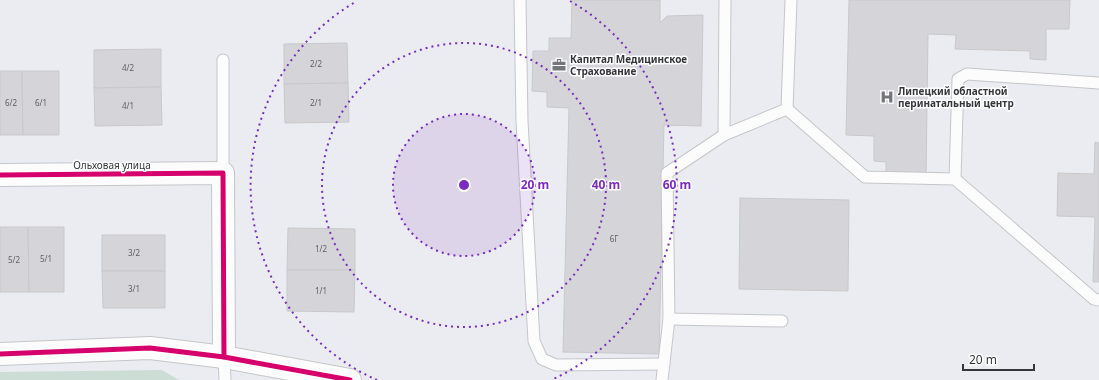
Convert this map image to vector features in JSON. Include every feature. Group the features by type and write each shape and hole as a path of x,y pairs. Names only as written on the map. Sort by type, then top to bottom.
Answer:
{"street":[{"name":"Ольховая улица","path":"0,175 223,173"},
{"path":"223,173 224,358"},
{"path":"0,354 150,348 224,358 350,380"}],"lane":[{"path":"520,0 522,121 534,341 542,359 556,365 664,364"},
{"path":"724,135 725,0"},
{"path":"787,109 791,0"},
{"path":"223,60 223,173"},
{"path":"955,179 958,79 967,74 1099,83"},
{"path":"662,380 669,319 666,173 724,135 787,109"},
{"path":"787,109 865,177 955,179 1094,299 1099,300"},
{"path":"669,319 782,321"},
{"path":"224,358 225,380"}],"shaded area":[{"path":"162,370 179,380 0,380 0,372"}],"building":[{"path":"572,0 660,0 660,23 667,16 703,15 701,126 664,125 659,354 563,352 569,108 547,107 547,92 532,91 533,51 549,51 549,38 571,38"},
{"name":"Липецкий областной перинатальный центр","path":"849,0 1070,0 1069,29 1046,29 1046,60 1030,59 1030,51 955,49 956,35 928,34 926,179 886,178 886,162 874,161 874,136 846,135"},
{"path":"347,43 348,83 284,84 284,44"},
{"path":"161,49 161,87 94,88 94,50"},
{"path":"0,71 22,71 23,135 0,135"},
{"path":"22,71 59,71 59,135 23,135"},
{"path":"348,83 349,122 285,123 284,84"},
{"path":"161,87 162,125 95,126 94,88"},
{"path":"1095,142 1099,143 1099,282 1093,282 1095,217 1057,216 1058,173 1094,174"},
{"path":"740,198 849,200 848,291 739,289"},
{"path":"0,227 28,227 29,292 0,292"},
{"path":"28,227 64,227 64,292 29,292"},
{"path":"288,228 355,229 355,270 287,270"},
{"path":"102,235 165,235 165,271 102,271"},
{"path":"287,270 355,270 354,312 287,311"},
{"path":"102,271 165,271 165,308 103,308"}],"cycle path":[{"path":"0,175 223,173 224,357"},
{"path":"0,354 150,348 224,357 350,380"}],"place":[{"name":"Капитал Медицинское Страхование","path":"559,65"},
{"name":"Липецкий областной перинатальный центр","path":"887,97"}]}
